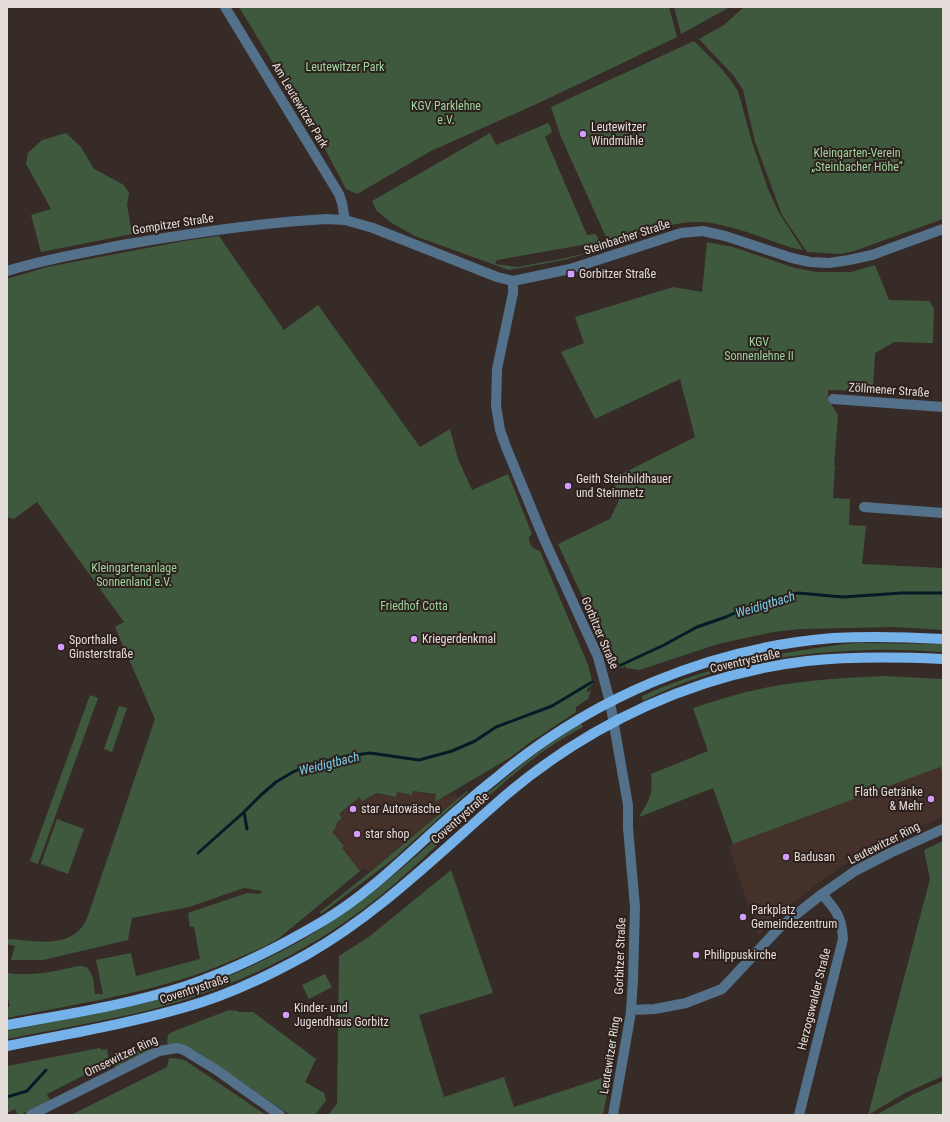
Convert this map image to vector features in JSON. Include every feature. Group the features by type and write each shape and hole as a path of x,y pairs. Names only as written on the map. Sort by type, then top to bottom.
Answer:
{"main road":[{"name":"Coventrystraße","path":"7,1026 114,1005 182,987 227,970 279,946 326,920 356,898 398,864 445,821 498,776 542,742 583,716 667,675 737,654 800,642 836,638 882,637 943,639"},
{"name":"Coventrystraße","path":"7,1046 112,1025 187,1007 242,986 305,955 337,936 367,914 533,773 585,738 640,708 713,681 771,667 840,658 881,657 943,659"}],"street":[{"name":"Am Leutewitzer Park","path":"225,7 339,194 345,220"},
{"name":"Gompitzer Straße","path":"7,271 51,258 183,234 309,220 345,220"},
{"name":"Steinbacher Straße","path":"345,220 373,228 497,277 513,280 570,269 681,233 703,232 725,236 798,259 810,262 829,263 872,255 943,229"},
{"name":"Gorbitzer Straße","path":"513,280 513,293 497,369 496,406 500,430 506,447 544,539 598,658 610,702 628,805 628,828 635,907 631,1010"},
{"name":"Zöllmener Straße","path":"833,399 943,407"},
{"path":"864,507 943,513"},
{"name":"Leutewitzer Ring","path":"613,1115 631,1010 655,1009 686,1003 722,989 779,928 822,894 855,871 943,829"},
{"name":"Herzogswalder Straße","path":"799,1115 843,939 842,925 835,909 822,894"},
{"name":"Omsewitzer Ring","path":"37,1114 163,1049 177,1048 184,1050 215,1069 280,1115"}],"shaded area":[{"path":"940,767 943,773 943,817 857,856 788,907 759,935 728,846"},
{"path":"413,791 436,795 435,802 454,792 458,798 369,873 365,868 360,871 342,848 343,846 332,832 335,829 339,814 359,797 362,801 377,793 396,797 396,792 412,794"}],"green space":[{"path":"239,7 669,7 677,37 543,101 431,151 357,194 346,189 324,147"},
{"path":"674,7 730,7 681,34"},
{"name":"Kleingarten-Verein „Steinbacher Höhe“","path":"744,7 943,7 943,219 854,251 840,254 807,252 782,215 755,142 743,90 734,76 699,39 724,25"},
{"path":"694,41 719,66 738,91 752,142 768,189 779,213 803,250 792,248 733,228 698,222 675,224 664,227 610,246 561,137 551,107"},
{"path":"548,123 552,132 545,137 587,235 596,234 600,243 497,260 495,264 517,267 599,250 564,260 509,270 415,236 390,222 376,210 372,201 490,133 496,145"},
{"path":"66,133 81,147 94,169 124,185 129,193 127,205 132,234 41,252 31,215 51,209 26,164 28,153 42,140"},
{"path":"219,236 284,330 318,305 420,447 450,429 458,459 472,490 508,474 532,534 529,537 530,544 533,548 540,551 588,665 593,684 587,689 587,692 591,690 588,699 576,707 576,712 529,743 511,757 435,802 436,794 413,791 412,795 397,792 396,797 377,793 362,801 359,797 339,814 342,818 337,822 335,829 332,832 344,846 342,848 360,871 278,939 212,969 183,979 96,1001 7,1018 7,1007 10,1006 7,994 7,973 38,974 82,966 87,968 91,973 95,994 103,994 96,960 131,953 136,976 200,959 194,927 190,927 188,913 247,893 260,894 262,891 244,888 189,907 132,918 128,940 43,960 11,960 15,946 7,944 7,939 47,942 57,941 75,934 84,924 155,719 115,627 124,622 37,502 14,519 7,517 7,279 47,267 184,241"},
{"name":"KGV Sonnenlehne II","path":"707,242 733,247 795,268 817,272 851,272 875,265 889,300 929,301 934,308 933,343 894,342 875,353 873,391 828,390 828,399 838,415 833,498 850,499 849,525 866,526 862,564 943,568 943,630 895,627 801,629 773,632 718,644 639,670 626,668 625,666 622,668 609,644 605,646 558,544 610,519 620,498 612,479 695,437 680,379 595,419 561,352 584,343 575,317 673,287 702,292"},
{"path":"858,643 943,644 943,652 897,650 841,651 783,658 754,663 697,678 643,701 642,696 659,688 731,665 785,653"},
{"path":"884,676 943,679 943,773 940,767 733,844 713,788 639,817 650,797 652,787 651,774 708,751 693,708 737,694 779,685"},
{"path":"90,695 98,698 38,864 30,861"},
{"path":"119,706 127,708 112,752 104,749"},
{"path":"581,723 583,727 555,743 504,783 385,892 337,927 287,957 233,982 178,1002 114,1018 7,1039 7,1031 107,1012 147,1003 191,990 238,972 283,951 347,911 406,865 491,790 550,744"},
{"path":"467,791 468,792 392,860 321,914 320,912"},
{"path":"57,819 84,829 68,874 41,864"},
{"path":"943,841 943,1076 905,1093 868,1115 930,879 924,850"},
{"path":"451,870 493,993 419,1015 444,1097 504,1077 514,1107 611,1075 603,1115 328,1115 337,1104 339,956 370,936"},
{"path":"325,974 332,987 309,999 302,985"},
{"path":"229,1010 238,1012 253,1012 316,1059 305,1082 324,1093 326,1100 315,1115 290,1115 199,1053 185,1046 170,1045 167,1043 168,1035 172,1032"},
{"path":"100,1048 101,1050 107,1049 110,1066 103,1068 102,1066 47,1094 50,1101 20,1115 18,1115 15,1109 7,1113 7,1066"},
{"path":"151,1049 151,1051 115,1068 113,1056"},
{"path":"169,1058 186,1061 266,1115 71,1115 167,1067"},
{"path":"943,1081 943,1115 876,1115 914,1094"}],"waterway":[{"name":"Weidigtbach","path":"621,665 664,645 697,627 768,600 798,593 843,597 902,593 943,593"},
{"name":"Weidigtbach","path":"198,853 276,782 308,765 347,756 370,753 419,760 452,751 475,741 496,727 552,706 592,682"},
{"path":"244,812 247,829"},
{"name":"Weidigtbach","path":"7,1097 27,1091 46,1070"}],"place":[{"name":"Leutewitzer Windmühle","path":"583,134"},
{"name":"Gorbitzer Straße","path":"571,274"},
{"name":"Geith Steinbildhauer und Steinmetz","path":"568,486"},
{"name":"Kriegerdenkmal","path":"414,639"},
{"name":"Sporthalle Ginsterstraße","path":"61,647"},
{"name":"Flath Getränke & Mehr","path":"931,799"},
{"name":"star Autowäsche","path":"353,809"},
{"name":"star shop","path":"357,834"},
{"name":"Badusan","path":"786,857"},
{"name":"Parkplatz Gemeindezentrum","path":"743,917"},
{"name":"Philippuskirche","path":"696,955"},
{"name":"Kinder- und Jugendhaus Gorbitz","path":"286,1015"}],"park label":[{"name":"Leutewitzer Park","path":"345,67"},
{"name":"KGV Parklehne e.V.","path":"446,113"},
{"name":"Kleingartenanlage Sonnenland e.V.","path":"134,575"},
{"name":"Friedhof Cotta","path":"414,606"}]}
